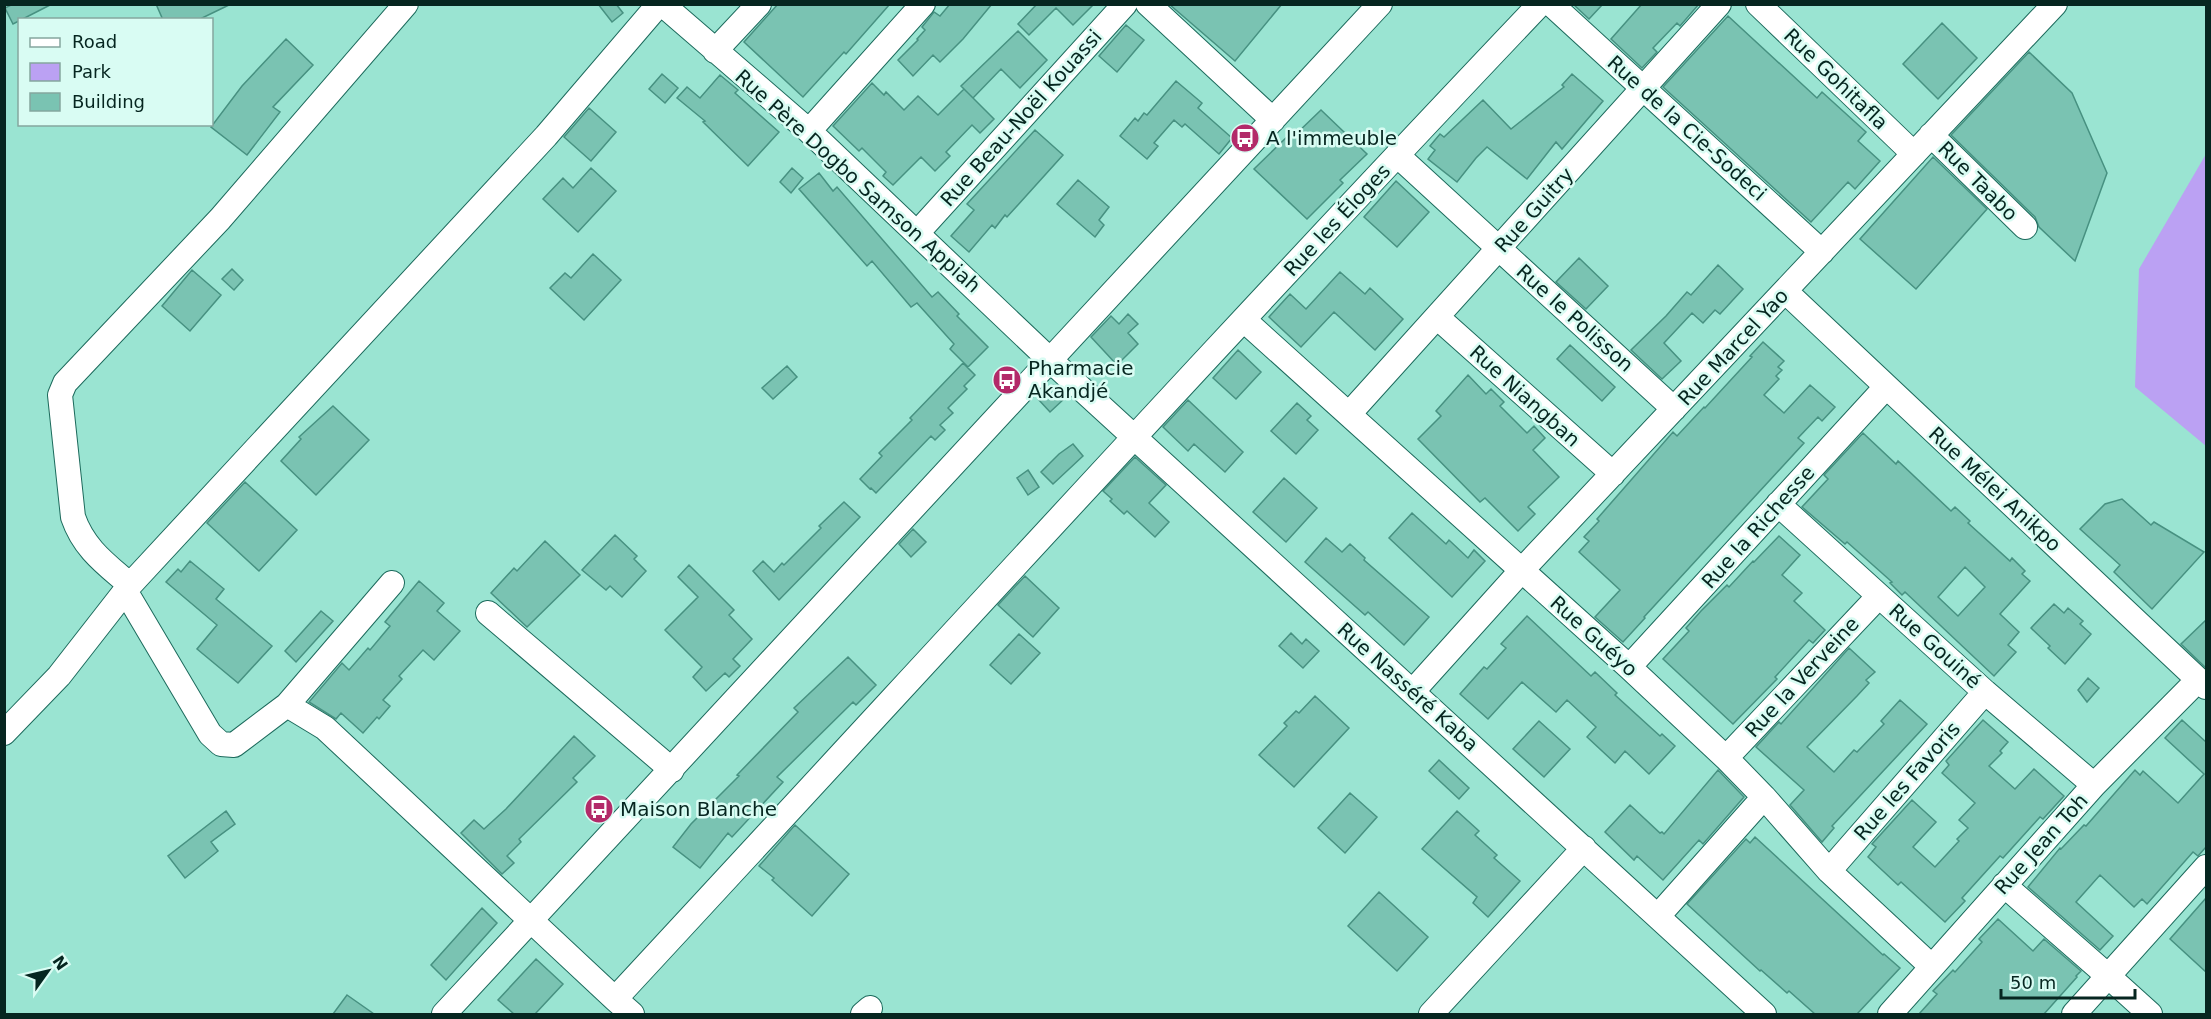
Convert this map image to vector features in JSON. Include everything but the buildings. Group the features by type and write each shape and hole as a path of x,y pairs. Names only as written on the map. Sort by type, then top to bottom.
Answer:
{"street":[{"path":"392,583 287,705 234,745 221,744 210,734 128,589 89,548 79,534 73,517 60,395 65,383 220,219 406,4"},
{"path":"4,733 59,676 128,589 546,136 660,4"},
{"name":"Rue Père Dogbo Samson Appiah","path":"660,4 809,131 918,232 1050,360"},
{"path":"715,51 759,4"},
{"path":"809,131 924,4"},
{"name":"Rue Beau-Noël Kouassi","path":"918,232 1125,4"},
{"path":"1148,4 1273,120"},
{"path":"444,1014 1380,4"},
{"name":"Rue les Éloges","path":"624,1007 1135,437 1540,4"},
{"name":"Rue de la Cie-Sodeci","path":"1551,4 1822,252"},
{"name":"Rue Guitry","path":"1348,414 1719,4"},
{"name":"Rue Gohitafla","path":"1758,4 1914,154"},
{"name":"Rue Marcel Yao","path":"1413,692 1521,571 2055,4"},
{"name":"Rue Taabo","path":"1931,135 2025,227"},
{"name":"Rue le Polisson","path":"1397,155 1674,409"},
{"name":"Rue Mélei Anikpo","path":"1785,291 2202,684"},
{"name":"Rue Niangban","path":"1437,317 1613,474"},
{"name":"Rue Guéyo","path":"1244,320 1629,667 1726,758 1764,797 1829,871 1931,966"},
{"name":"Rue Nasséré Kaba","path":"1050,360 1764,1014"},
{"name":"Rue la Richesse","path":"1629,667 1886,387"},
{"name":"Rue Gouiné","path":"1778,504 1985,692 2094,785"},
{"name":"Rue la Verveine","path":"1726,758 1879,596"},
{"path":"488,613 672,770"},
{"name":"Rue Jean Toh","path":"1890,1014 2094,785 2202,684"},
{"name":"Rue les Favoris","path":"1829,871 1985,692"},
{"path":"287,705 325,728 624,1007"},
{"path":"1658,916 1764,797"},
{"path":"1431,1014 1584,848"},
{"path":"2074,1014 2206,867"},
{"path":"2004,885 2150,1014"}],"green space":[{"path":"2206,154 2206,446 2135,387 2139,269"}],"place":[{"name":"A l'immeuble","path":"1245,138"},
{"name":"Pharmacie Akandjé","path":"1007,380"},
{"name":"Maison Blanche","path":"599,809"}]}
